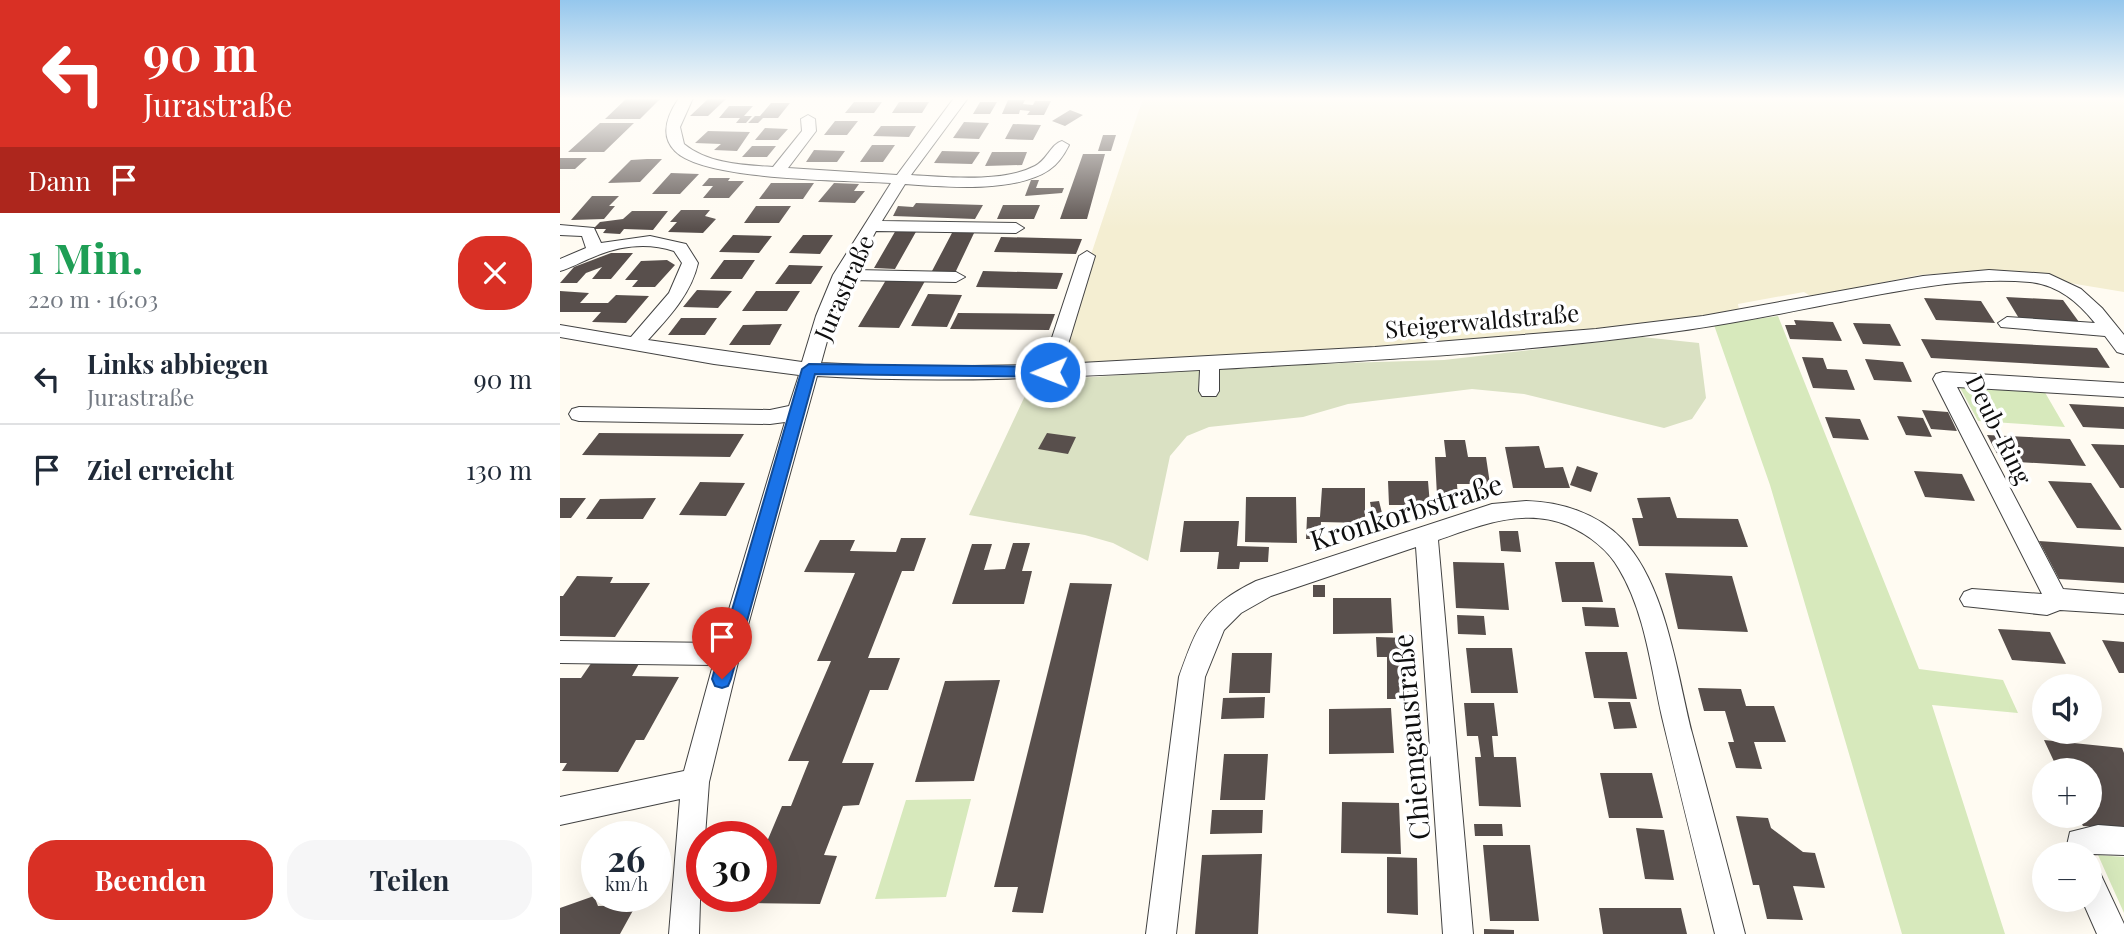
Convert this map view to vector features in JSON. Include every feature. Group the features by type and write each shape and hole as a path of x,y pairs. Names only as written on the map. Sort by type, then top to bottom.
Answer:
{"street":[{"path":"675,142 686,153 736,167 979,181 1013,177 1039,170 1056,157 1062,145"},
{"path":"779,171 801,142"},
{"name":"Jurastraße","path":"684,934 695,782 728,654 825,316 842,275 870,226 900,178 928,142"},
{"path":"870,226 1016,228"},
{"path":"560,230 588,231 595,250"},
{"path":"560,266 595,250 622,243 656,241 680,248 690,263 683,284 635,344"},
{"path":"1050,372 1087,256"},
{"path":"842,275 956,277"},
{"name":"Steigerwaldstraße","path":"560,331 809,369 1050,372 1467,348 1654,328 1962,275 2052,279 2082,295 2124,348"},
{"path":"2007,323 2110,330"},
{"path":"1209,391 1210,363"},
{"name":"Deub-Ring","path":"2056,599 1943,379 2124,390"},
{"path":"579,414 770,417 797,412"},
{"name":"Kronkorbstraße","path":"1161,934 1192,677 1218,616 1236,602 1264,588 1492,513 1516,509 1551,510 1583,522 1615,545 1631,567 1641,592 1730,934"},
{"name":"Chiemgaustraße","path":"1426,534 1458,934"},
{"path":"1972,599 2047,605 2056,599 2124,604"},
{"path":"560,652 728,654"},
{"path":"560,811 695,782"},
{"path":"2080,842 2098,839 2124,841"},
{"path":"2102,910 2113,934"}],"shaded area":[{"path":"1129,142 2124,142 2124,292 1991,270 1919,275 1812,297 1804,292 1738,304 1739,310 1580,335 1058,366 1055,363"}],"green space":[{"path":"1778,316 1919,669 2003,680 2018,713 1932,705 2005,934 1902,934 1770,485 1714,325"},
{"path":"1642,337 1699,343 1706,398 1692,419 1664,428 1524,394 1472,389 1348,404 1303,417 1209,427 1187,436 1170,456 1148,561 1113,543 1085,535 969,515 1032,381 1277,365 1444,360"},
{"path":"1958,384 2043,389 2065,427 1978,421"},
{"path":"971,799 946,897 875,899 906,800"},
{"path":"2102,855 2124,857 2124,913 2102,864"}],"building":[{"path":"579,142 615,142 604,152 568,152"},
{"path":"743,142 737,151 714,150 721,144 695,143"},
{"path":"1101,142 1114,142 1111,151 1098,151"},
{"path":"872,145 895,145 883,162 860,162"},
{"path":"752,146 776,146 767,157 742,157"},
{"path":"814,150 845,151 837,162 806,162"},
{"path":"942,151 980,152 972,164 934,163"},
{"path":"992,152 1027,152 1022,165 985,166"},
{"path":"1083,154 1105,154 1087,219 1060,219"},
{"path":"560,158 587,158 575,169 560,169"},
{"path":"662,159 640,182 608,183 631,160"},
{"path":"671,173 699,174 680,194 652,194"},
{"path":"709,178 744,181 729,198 703,198 713,186 702,186"},
{"path":"1031,180 1039,180 1036,188 1064,188 1062,193 1025,196"},
{"path":"771,183 814,183 803,199 759,199"},
{"path":"834,183 859,184 854,191 865,191 855,203 818,202"},
{"path":"592,196 619,196 609,206 615,206 604,219 571,220"},
{"path":"916,203 983,205 975,219 893,216 898,206 913,207"},
{"path":"1003,205 1040,205 1034,219 997,219"},
{"path":"756,206 791,206 779,223 744,223"},
{"path":"681,210 710,210 705,216 716,219 703,233 668,232 677,222 670,222"},
{"path":"632,211 668,211 653,230 624,229 620,234 603,233 606,229 593,229 600,222 623,219"},
{"path":"896,230 917,230 895,269 874,268"},
{"path":"953,231 975,231 956,271 932,271"},
{"path":"733,235 772,236 759,253 719,252"},
{"path":"803,235 833,235 820,254 789,253"},
{"path":"1001,237 1082,239 1076,254 994,252"},
{"path":"611,253 633,253 611,279 592,279 602,267 586,273 577,283 560,283 574,267"},
{"path":"667,260 675,265 655,287 632,287 638,280 625,280 641,261"},
{"path":"724,260 755,260 742,279 710,279"},
{"path":"789,265 823,266 811,284 775,284"},
{"path":"983,271 1063,273 1057,289 976,287"},
{"path":"886,280 925,281 899,328 858,327"},
{"path":"697,290 732,291 718,308 683,307"},
{"path":"560,291 589,293 580,303 608,303 616,295 649,296 626,323 592,322 601,312 560,312"},
{"path":"756,291 800,291 787,311 742,311"},
{"path":"928,294 962,295 947,327 911,326"},
{"path":"2006,297 2063,300 2079,322 2020,320"},
{"path":"1924,298 1981,301 1995,323 1936,320"},
{"path":"958,313 1055,314 1049,330 950,329"},
{"path":"681,318 717,318 705,335 668,335"},
{"path":"1794,320 1833,322 1842,341 1790,339 1785,325 1796,325"},
{"path":"1853,323 1890,324 1901,346 1863,344"},
{"path":"782,324 770,345 729,345 743,325"},
{"path":"1921,339 2097,348 2110,368 1931,358"},
{"path":"1802,357 1823,358 1827,369 1847,370 1855,390 1813,388"},
{"path":"1865,359 1903,362 1912,382 1874,380"},
{"path":"2069,404 2124,407 2124,429 2083,427"},
{"path":"1922,410 1948,412 1957,431 1931,429"},
{"path":"1897,416 1923,418 1932,437 1906,435"},
{"path":"1825,417 1860,419 1869,440 1833,438"},
{"path":"599,433 744,434 730,457 582,455"},
{"path":"1047,433 1076,437 1068,454 1038,449"},
{"path":"1987,435 2070,439 2086,466 2001,461"},
{"path":"1444,440 1465,440 1468,457 1486,457 1490,484 1457,484 1458,497 1437,496 1435,457 1446,457"},
{"path":"2091,444 2124,445 2124,488 2120,488"},
{"path":"1539,446 1545,468 1563,467 1570,488 1513,488 1505,447"},
{"path":"1577,466 1598,473 1591,492 1570,485"},
{"path":"1914,471 1962,474 1975,501 1925,497"},
{"path":"1388,481 1428,481 1430,505 1389,505"},
{"path":"2048,481 2091,483 2122,530 2077,528"},
{"path":"700,482 745,483 726,516 679,515"},
{"path":"1322,488 1365,488 1365,523 1321,522 1320,539 1306,539 1307,517 1320,517"},
{"path":"1246,497 1296,497 1297,543 1245,542"},
{"path":"1670,497 1677,518 1738,519 1748,547 1639,546 1632,518 1643,518 1637,498"},
{"path":"560,498 586,498 571,518 560,518"},
{"path":"656,498 643,519 586,519 600,499"},
{"path":"1379,501 1383,517 1373,518 1370,502"},
{"path":"1184,521 1239,521 1237,546 1269,547 1268,562 1240,562 1239,569 1217,569 1219,552 1180,552"},
{"path":"1499,531 1518,531 1521,552 1501,551"},
{"path":"901,538 926,538 914,571 902,571 868,658 900,658 888,690 870,690 842,763 874,763 859,805 843,806 824,855 837,856 820,904 777,903 776,821 782,806 791,806 809,761 788,761 831,661 817,661 855,573 804,572 820,540 855,540 850,551 896,552"},
{"path":"2039,541 2124,547 2124,583 2059,579"},
{"path":"1013,543 1030,543 1022,571 1032,571 1024,604 952,604 972,544 992,544 984,570 1005,569"},
{"path":"1453,562 1504,563 1509,610 1456,608"},
{"path":"1555,562 1594,562 1603,602 1562,602"},
{"path":"1665,573 1732,576 1748,632 1678,629"},
{"path":"577,576 613,577 610,583 650,583 615,637 560,636 560,596 563,596"},
{"path":"1070,583 1112,584 1043,913 1012,912 1018,887 994,887"},
{"path":"1313,585 1325,585 1325,597 1313,597"},
{"path":"1333,598 1391,598 1393,633 1333,634"},
{"path":"1582,607 1615,608 1619,627 1585,626"},
{"path":"1457,615 1484,616 1486,635 1458,634"},
{"path":"1998,629 2050,632 2066,664 2012,660"},
{"path":"1376,637 1407,638 1409,699 1387,699 1387,657 1377,657"},
{"path":"2102,640 2124,642 2124,673 2119,673"},
{"path":"1466,648 1512,648 1518,693 1471,693"},
{"path":"1585,652 1627,652 1637,699 1594,698"},
{"path":"1232,653 1272,653 1270,693 1229,693"},
{"path":"592,662 640,662 632,676 679,677 644,740 636,740 618,772 562,771 567,763 560,763 560,678 581,678"},
{"path":"1000,680 974,781 915,782 945,681"},
{"path":"1698,688 1741,689 1746,706 1774,706 1786,742 1754,742 1762,769 1736,768 1728,742 1734,742 1725,711 1704,711"},
{"path":"1265,697 1264,718 1221,719 1223,698"},
{"path":"1608,702 1630,702 1637,728 1614,729"},
{"path":"1464,703 1494,703 1498,736 1492,736 1494,757 1516,757 1521,807 1479,806 1475,757 1481,757 1478,736 1467,736"},
{"path":"1391,708 1394,753 1329,754 1329,709"},
{"path":"2046,744 2122,748 2124,828 2102,827 2102,758 2052,758"},
{"path":"1224,754 1268,754 1265,800 1220,800"},
{"path":"1600,773 1652,773 1663,818 1609,818"},
{"path":"1342,802 1399,803 1401,854 1341,853"},
{"path":"1212,810 1263,810 1262,833 1210,834"},
{"path":"1736,816 1768,818 1771,828 1803,852 1815,853 1825,888 1793,886 1803,920 1767,919 1759,885 1753,885"},
{"path":"1474,824 1502,824 1503,836 1475,836"},
{"path":"1636,828 1664,830 1674,880 1645,879"},
{"path":"1483,845 1530,845 1539,921 1490,921"},
{"path":"1262,854 1258,934 1195,934 1202,855"},
{"path":"1387,857 1417,858 1418,915 1387,913"},
{"path":"581,901 581,912 632,912 620,934 560,934 560,908"},
{"path":"1599,908 1681,908 1687,934 1603,934"},
{"path":"1484,929 1514,930 1514,934 1484,934"}],"route":[{"path":"722,679 809,369 936,373 1050,372"}]}
